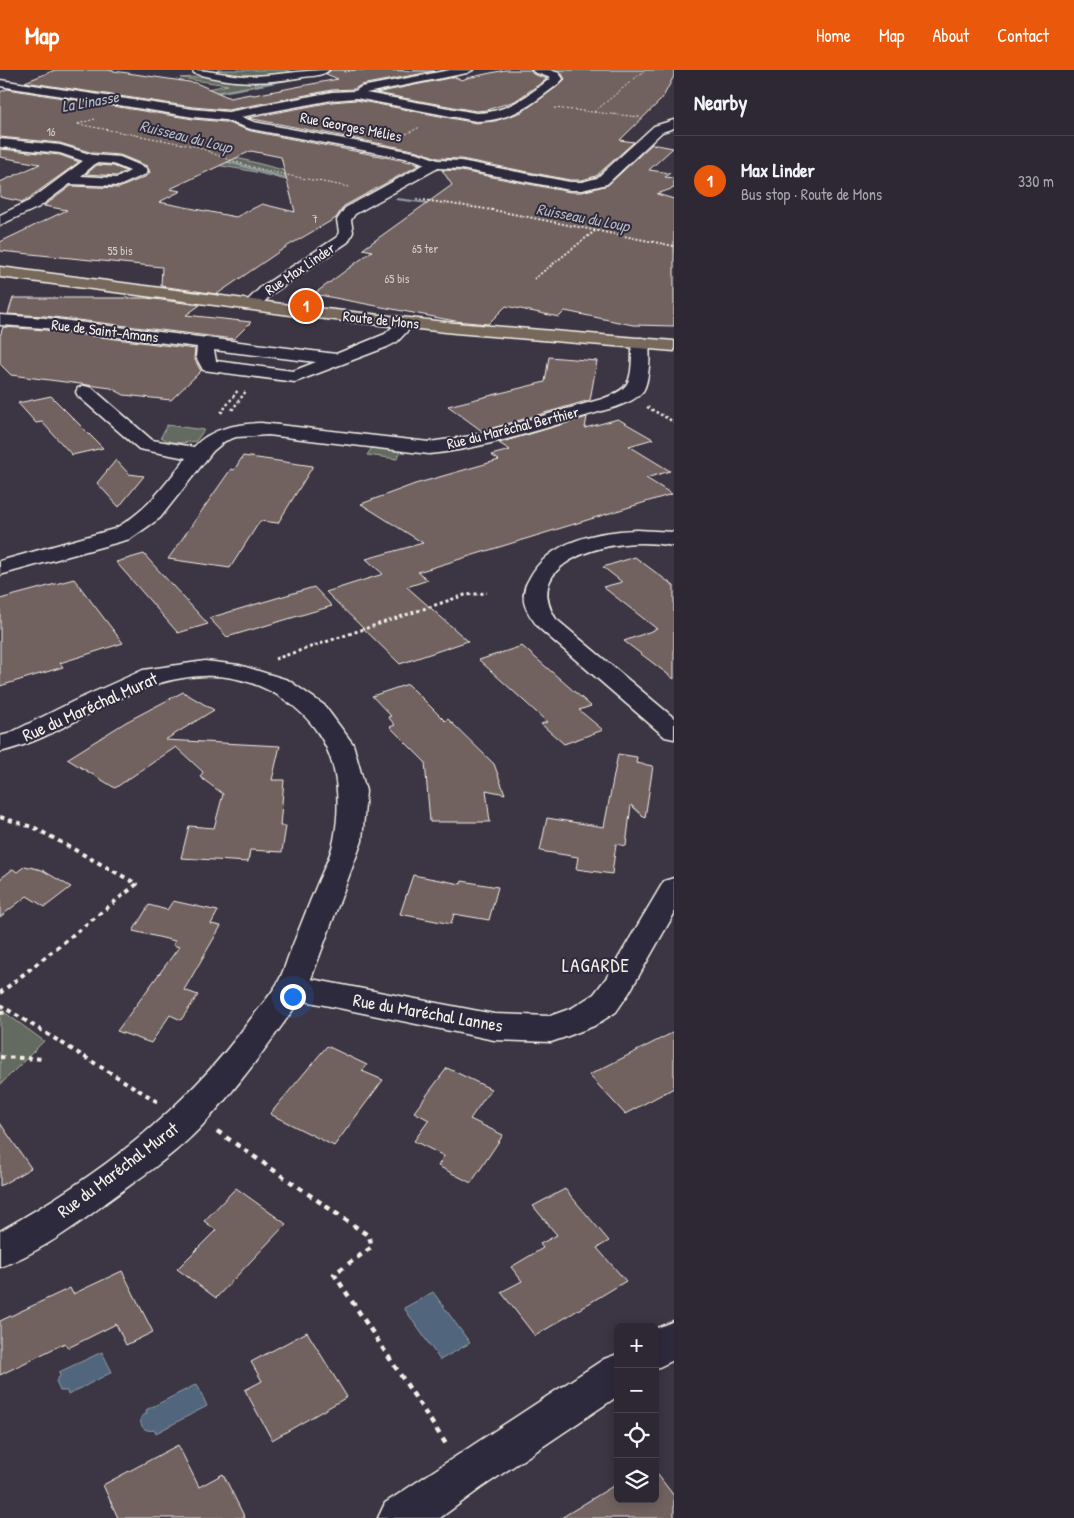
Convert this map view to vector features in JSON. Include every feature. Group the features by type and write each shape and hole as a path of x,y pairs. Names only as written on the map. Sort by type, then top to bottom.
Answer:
{"main road":[{"name":"Route de Mons","path":"0,272 251,305 407,323 503,333 674,346"}],"street":[{"path":"198,71 227,79 257,80 323,70"},
{"path":"358,94 361,91 467,70"},
{"path":"226,116 332,96 358,94 476,117 495,117 510,113 557,79 555,75 538,70"},
{"name":"Rue Georges Mélies","path":"0,83 193,113 226,116 251,125 376,148 418,157 436,164 461,165 570,186 594,184 606,178 658,129 673,120"},
{"path":"450,112 461,103"},
{"path":"0,143 58,149 86,156 90,159 115,160 141,171 119,182 68,180"},
{"path":"0,221 22,210 68,180 85,167 90,162 90,159"},
{"name":"Rue Max Linder","path":"251,305 267,290 343,239 346,232 344,220 347,214 436,164"},
{"path":"0,206 22,210"},
{"name":"Rue de Saint-Amans","path":"0,320 45,323 209,344 205,348 204,356 209,366 295,377 391,338 407,323"},
{"name":"Rue du Maréchal Berthier","path":"0,568 122,534 139,527 152,516 199,454 225,425 429,448 451,446 609,404 627,396 638,384 641,344"},
{"path":"85,392 146,445 199,454"},
{"path":"674,539 624,537 597,542 576,549 545,568 536,583 535,601 546,623 674,731"},
{"name":"Rue du Maréchal Murat","path":"0,744 17,740 83,706 152,675 205,668 239,672 279,684 315,710 340,744 352,791 348,841 292,987 241,1058 186,1119 156,1146 65,1213 0,1250"},
{"name":"Rue du Maréchal Lannes","path":"292,987 494,1027 551,1029 583,1017 605,1003 618,985 674,888"},
{"path":"659,1348 674,1339"},
{"path":"422,1513 466,1473 614,1376"}],"path":[{"path":"594,112 645,70"},
{"path":"522,104 673,120"},
{"path":"376,148 450,112"},
{"path":"98,118 77,124 180,142 199,147 215,155 273,170 383,193 469,205 674,246"},
{"path":"534,279 596,230"},
{"path":"225,425 230,414 249,386"},
{"path":"225,425 220,413 238,389"},
{"path":"239,672 318,643 465,595 487,593"},
{"path":"0,817 36,828 137,884 0,993"},
{"path":"0,1005 186,1119 216,1130 368,1236 372,1247 334,1274 466,1473"},
{"path":"0,1013 9,1012"},
{"path":"0,1057 44,1059"}],"green space":[{"path":"217,70 284,70 302,73 275,78 219,76 227,73 226,71"},
{"path":"211,76 285,80 156,103 146,101 228,85 180,78"},
{"path":"218,153 287,171 317,188 251,171 216,165"},
{"path":"167,425 204,430 196,441 173,442 161,437"},
{"path":"372,448 400,450 397,459 367,455"},
{"path":"0,1009 44,1041 0,1085"}],"water":[{"path":"433,1292 470,1343 440,1360 404,1308"},
{"path":"102,1352 112,1372 68,1395 67,1391 60,1391 56,1381 60,1376 59,1372"},
{"path":"197,1384 207,1406 156,1433 155,1430 146,1430 142,1426 141,1417 147,1413 146,1410"}],"building":[{"path":"55,70 107,70 196,83 230,98 338,79 326,74 331,70 435,71 361,85 354,89 332,90 228,110 193,107 25,82"},
{"path":"505,70 530,70 533,74 547,79 515,101 487,110 476,111 376,93 454,77 462,80"},
{"path":"556,70 674,70 674,76 662,99 620,140 634,142 596,176 582,180 570,180 461,159 438,158 418,151 248,118 332,102 356,100 476,123 495,121 522,112 558,86 565,79 561,72"},
{"path":"7,89 193,119 225,122 251,131 421,164 344,206 336,218 286,247 217,294 161,286 162,267 0,251 0,242 67,210 44,206 71,186 119,188 147,176 150,172 147,166 120,155 93,153 60,143 0,137 0,92","holes":["251,151 281,157 295,212 262,204 236,217 159,202 181,191 170,189"]},
{"path":"652,144 673,148 649,170 670,173 665,177 674,178 674,188 657,194 674,199 674,326 633,325 565,311 559,317 506,306 488,324 455,321 314,294 372,251 363,249 452,185 442,170 461,171 570,192 582,192 608,185"},
{"path":"0,149 60,155 79,162 23,202 0,197 0,182 40,164 0,157"},
{"path":"97,165 113,166 126,171 117,176 86,174"},
{"path":"13,298 146,298 200,305 186,315 251,322 234,339 45,316 8,314"},
{"path":"3,327 45,330 195,349 194,358 201,371 171,400 124,395 111,388 11,375 0,364 0,336"},
{"path":"549,357 597,361 590,400 482,431 448,406 545,382"},
{"path":"51,396 103,448 72,455 42,422 36,423 18,403"},
{"path":"587,417 585,428 618,419 653,439 629,446 670,471 646,478 672,494 418,572 428,580 407,587 468,641 400,664 326,592 383,574 366,559 423,543 361,504 415,484 499,460 491,455 510,450 499,443"},
{"path":"243,456 313,466 278,523 260,521 230,568 168,559 231,469 234,470"},
{"path":"116,460 129,474 144,476 119,507 97,483"},
{"path":"144,554 208,624 178,633 116,562"},
{"path":"635,557 674,586 674,679 624,641 657,629 603,587 622,582 603,567"},
{"path":"74,579 123,643 60,663 63,667 0,686 0,599"},
{"path":"314,587 332,606 227,637 209,618"},
{"path":"522,646 591,706 579,710 603,730 564,744 541,724 547,722 479,660"},
{"path":"408,684 445,721 448,719 494,764 505,794 486,790 490,822 430,822 425,762 390,727 395,725 388,717 391,716 372,696"},
{"path":"183,692 214,710 165,740 280,746 272,780 284,780 280,826 286,826 282,852 250,850 248,862 181,858 189,826 214,828 223,794 200,777 203,772 176,747 115,788 67,759 126,722"},
{"path":"618,754 637,757 636,763 653,766 645,818 631,805 626,846 616,844 612,874 576,869 578,857 540,851 547,818 604,827"},
{"path":"25,866 42,870 71,887 45,907 27,896 0,917 0,879 13,869 17,872"},
{"path":"413,875 461,884 462,881 498,887 489,920 454,914 451,924 400,914"},
{"path":"173,901 218,911 211,924 221,926 184,990 198,995 181,1020 170,1015 151,1043 117,1031 179,947 173,945 175,941 133,931 149,905 167,910"},
{"path":"674,1032 674,1088 625,1114 589,1075"},
{"path":"327,1046 367,1065 362,1071 383,1080 334,1146 270,1114"},
{"path":"447,1068 491,1089 470,1119 503,1135 471,1183 438,1166 444,1156 414,1141 429,1120 414,1112"},
{"path":"0,1123 31,1168 0,1186"},
{"path":"236,1188 286,1224 216,1298 177,1269 216,1230 204,1221"},
{"path":"565,1189 609,1241 597,1248 626,1281 535,1336 501,1292 522,1281 511,1267 543,1248 540,1244 557,1235 533,1206"},
{"path":"122,1271 153,1332 126,1345 116,1324 68,1348 65,1343 0,1375 0,1321 70,1288 73,1294"},
{"path":"307,1332 347,1397 272,1440 245,1390 262,1381 251,1362"},
{"path":"178,1445 199,1487 223,1474 245,1518 118,1518 103,1485"},
{"path":"659,1476 674,1496 674,1518 561,1518 614,1485 614,1503 659,1503"}],"waterway":[{"name":"La Linasse","path":"294,79 337,70"},
{"name":"La Linasse","path":"206,95 287,80"},
{"name":"Ruisseau du Loup","path":"218,159 298,181"},
{"name":"Ruisseau du Loup","path":"397,199 438,204"}],"place":[{"name":"Max Linder","path":"306,306"}],"district":[{"name":"LAGARDE","path":"596,965"}]}
